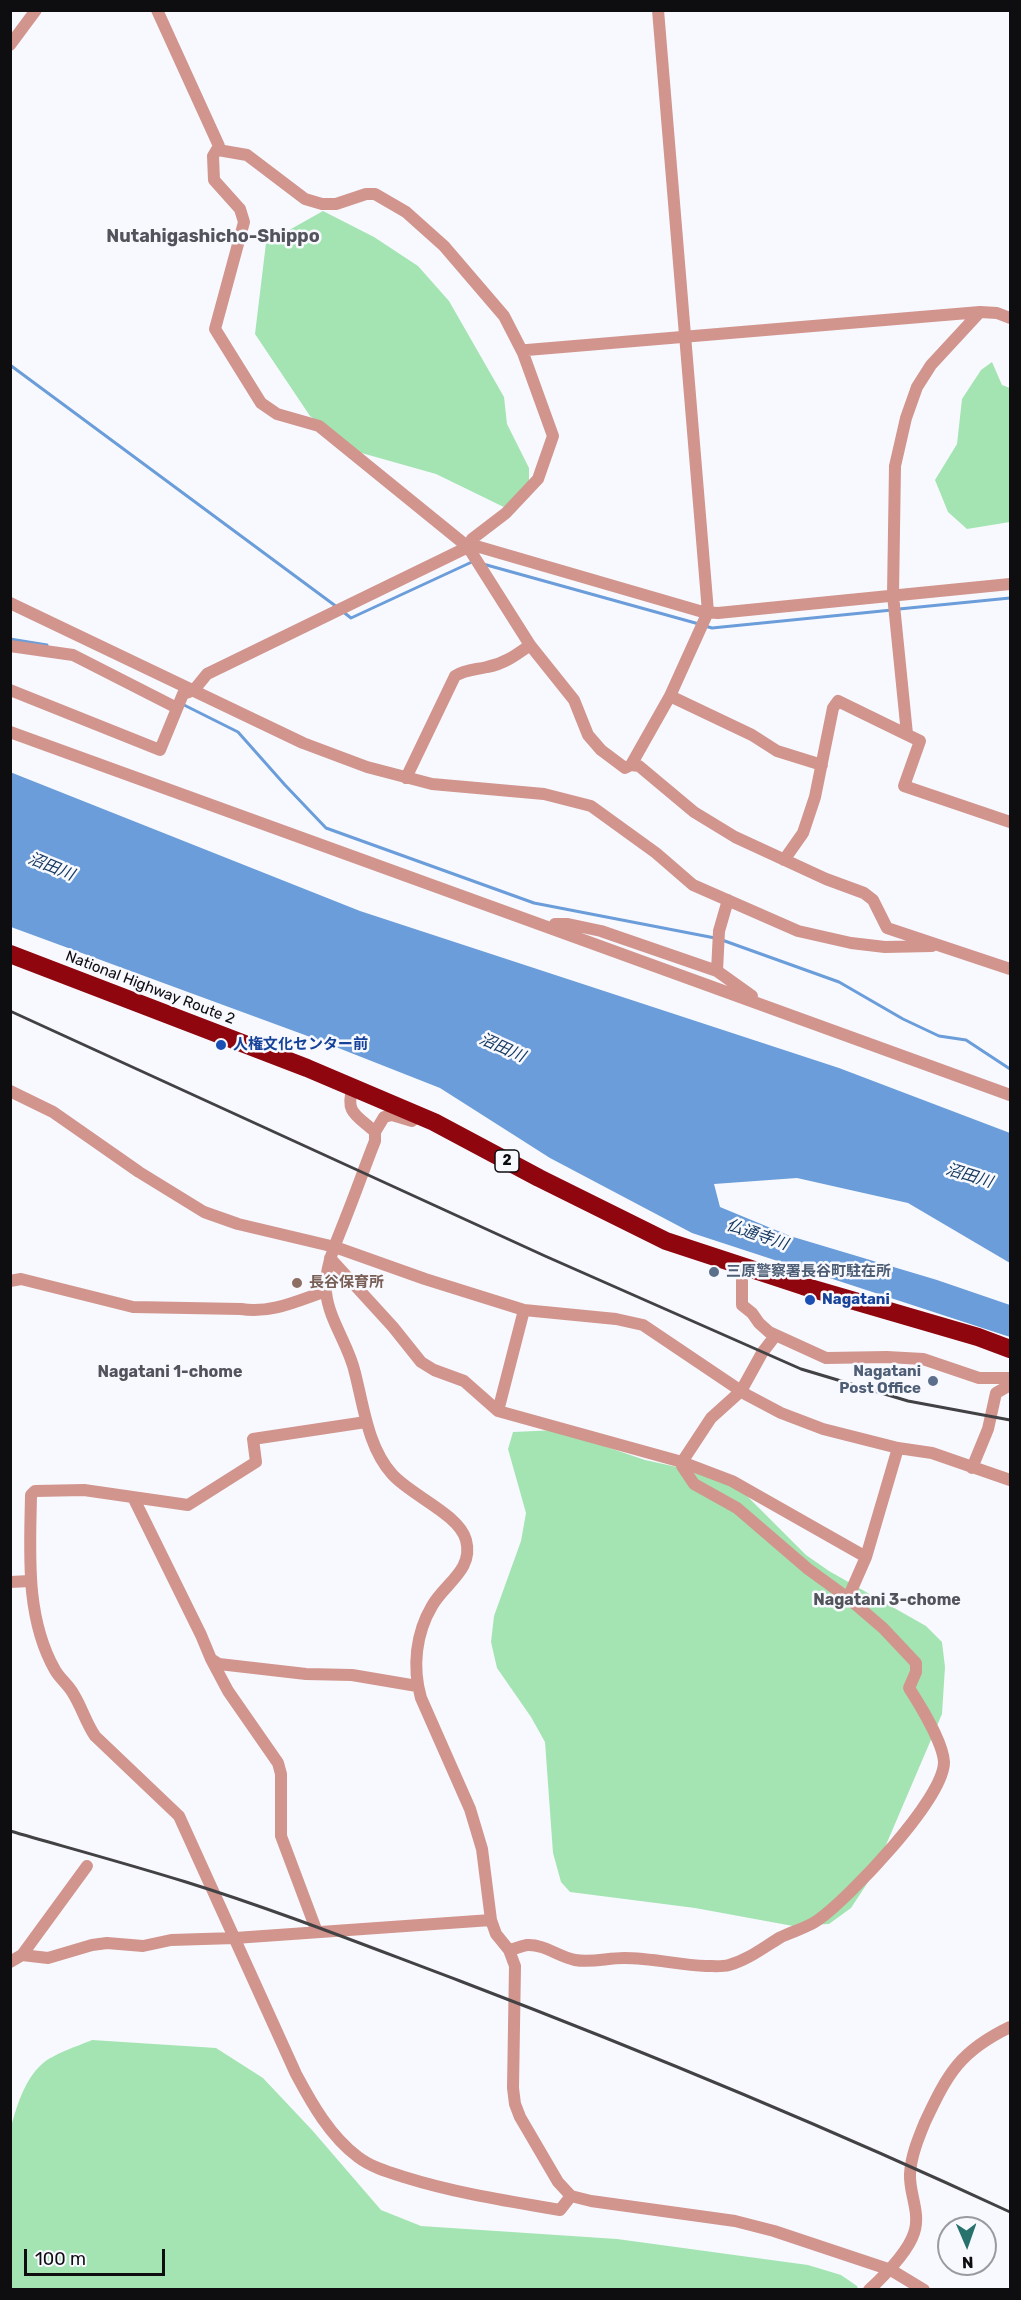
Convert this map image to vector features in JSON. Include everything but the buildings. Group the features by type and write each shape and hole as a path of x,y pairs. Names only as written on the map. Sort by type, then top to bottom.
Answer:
{"highway":[{"name":"National Highway Route 2","path":"10,954 297,1064 435,1122 539,1178 666,1241 1011,1349"}],"street":[{"path":"10,45 36,10"},
{"path":"157,10 219,146 213,156 214,180 240,209 244,222 215,329 261,403 277,414 319,426 468,547 530,645 574,700 588,735 601,750 625,768 631,765 639,766 694,812 735,837 864,893 873,900 887,928 1011,969"},
{"path":"631,765 670,696 708,615 658,10"},
{"path":"218,150 247,155 305,199 322,204 336,204 366,194 375,194 406,212 444,246 504,316 524,353 553,436 538,479 506,513 472,539 468,547"},
{"path":"524,353 527,350 686,335 980,312 997,313 1011,318"},
{"path":"907,734 893,596 895,466 906,418 917,387 931,365 980,312"},
{"path":"10,690 160,750 177,708 207,674 350,603 468,547 476,546 708,615 1011,584"},
{"path":"10,603 189,692 303,743 367,767 432,784 544,794 591,806 656,853 693,885 798,931 850,943 885,947 933,946 935,944"},
{"path":"406,778 455,676 464,670 488,667 510,660 530,645"},
{"path":"10,646 73,655 177,708"},
{"path":"670,696 752,735 777,751 822,765"},
{"path":"784,860 803,833 815,797 833,708 838,701 920,741 904,786 1011,822"},
{"path":"10,732 1011,1095"},
{"path":"717,971 719,931 728,900"},
{"path":"553,929 555,924 568,924 601,931 717,971 754,998 755,1002"},
{"path":"353,1088 349,1100 352,1112 375,1131"},
{"path":"10,1091 53,1112 139,1172 204,1212 524,1310 616,1318 643,1325 741,1391 781,1413 822,1429 932,1454 1011,1480"},
{"path":"464,1138 460,1143 427,1126 392,1114 384,1117 375,1131 375,1141 332,1253 326,1291 331,1313 354,1369 366,1422 381,1461 395,1478 456,1524 466,1538 467,1559 460,1573 433,1603 423,1622 417,1652 417,1686 477,1831 482,1849 491,1920 496,1934 509,1950 515,1966 513,2088 515,2104 520,2117 558,2182 571,2196 591,2201 735,2221 804,2240 891,2270 924,2289"},
{"path":"332,1253 421,1362 434,1370 464,1381 498,1411 682,1462 732,1481 866,1557"},
{"path":"742,1266 742,1305 752,1312 762,1332 772,1340 790,1348 800,1347"},
{"path":"10,1281 21,1279 133,1307 253,1311 276,1308 326,1291"},
{"path":"498,1411 524,1310"},
{"path":"759,1323 769,1332 826,1358 923,1359 979,1378 1011,1378"},
{"path":"509,1950 528,1945 546,1948 571,1959 591,1962 624,1958 690,1965 727,1966 816,1921 841,1902 890,1850 930,1799 940,1782 944,1760 922,1708 909,1688 916,1672 916,1663 883,1628 848,1598 808,1569 737,1508 694,1484 682,1466 682,1462 711,1418 741,1391 772,1340"},
{"path":"972,1468 988,1429 996,1394 1011,1385"},
{"path":"366,1422 253,1439 255,1462 188,1505 84,1490 35,1491 31,1495 30,1581 41,1636 56,1671 73,1692 94,1736 179,1816 296,2074 311,2102 343,2144 359,2158 382,2170 426,2184 486,2198 560,2210 571,2196"},
{"path":"848,1598 866,1557 898,1448"},
{"path":"134,1499 228,1691 278,1763 281,1774 281,1836 317,1932"},
{"path":"10,1582 30,1581"},
{"path":"211,1659 219,1664 306,1674 352,1675 417,1686"},
{"path":"10,1962 22,1955 87,1866"},
{"path":"22,1955 48,1958 107,1943 143,1946 171,1940 235,1938 491,1920"},
{"path":"869,2289 891,2270 914,2234 917,2218 910,2175 915,2147 944,2081 965,2056 988,2038 1011,2027"}],"green space":[{"path":"323,211 374,237 418,266 449,301 504,397 507,424 529,468 529,494 514,512 436,474 358,452 310,416 255,334 266,243"},
{"path":"992,362 1002,385 1010,388 1010,522 967,529 948,512 935,480 957,444 962,399 981,370"},
{"path":"557,1430 645,1460 709,1474 740,1489 806,1555 829,1571 926,1626 942,1642 945,1667 942,1714 874,1873 851,1908 829,1924 793,1926 695,1908 570,1892 561,1882 553,1853 545,1742 531,1717 497,1668 491,1642 494,1616 521,1541 526,1513 508,1449 513,1432"},
{"path":"92,2040 216,2048 263,2078 312,2130 381,2210 421,2226 617,2239 808,2265 841,2275 858,2289 11,2289 10,2131 15,2113 30,2078 42,2064"}],"water":[{"path":"10,772 360,911 839,1068 1010,1133 1010,1263 908,1203 797,1178 714,1184 720,1207 790,1236 937,1280 1010,1305 1010,1337 692,1233 550,1158 440,1088 313,1038 11,927"}],"waterway":[{"path":"10,365 337,607"},
{"path":"342,611 351,618 474,561"},
{"path":"483,564 699,624"},
{"path":"899,609 1010,598"},
{"path":"705,626 712,628 892,610"},
{"path":"10,639 47,645"},
{"path":"182,704 238,732 326,828 534,903 715,938"},
{"path":"722,940 839,982 903,1019 939,1036 966,1040 1010,1069"}],"railway":[{"path":"10,1011 545,1256 801,1369 908,1401 1010,1420"},
{"path":"10,1831 221,1893 460,1981 737,2092 874,2150 1010,2212"}],"place":[{"name":"人権文化センター前","path":"221,1045"},
{"name":"三原警察署長谷町駐在所","path":"714,1272"},
{"name":"長谷保育所","path":"297,1283"},
{"name":"Nagatani","path":"810,1300"},
{"name":"Nagatani Post Office","path":"933,1381"}],"district":[{"name":"Nutahigashicho-Shippo","path":"213,237"},
{"name":"Nagatani 1-chome","path":"170,1372"},
{"name":"Nagatani 3-chome","path":"887,1600"}],"water label":[{"name":"沼田川","path":"51,867"},
{"name":"沼田川","path":"502,1048"},
{"name":"沼田川","path":"969,1176"},
{"name":"仏通寺川","path":"757,1235"}]}
